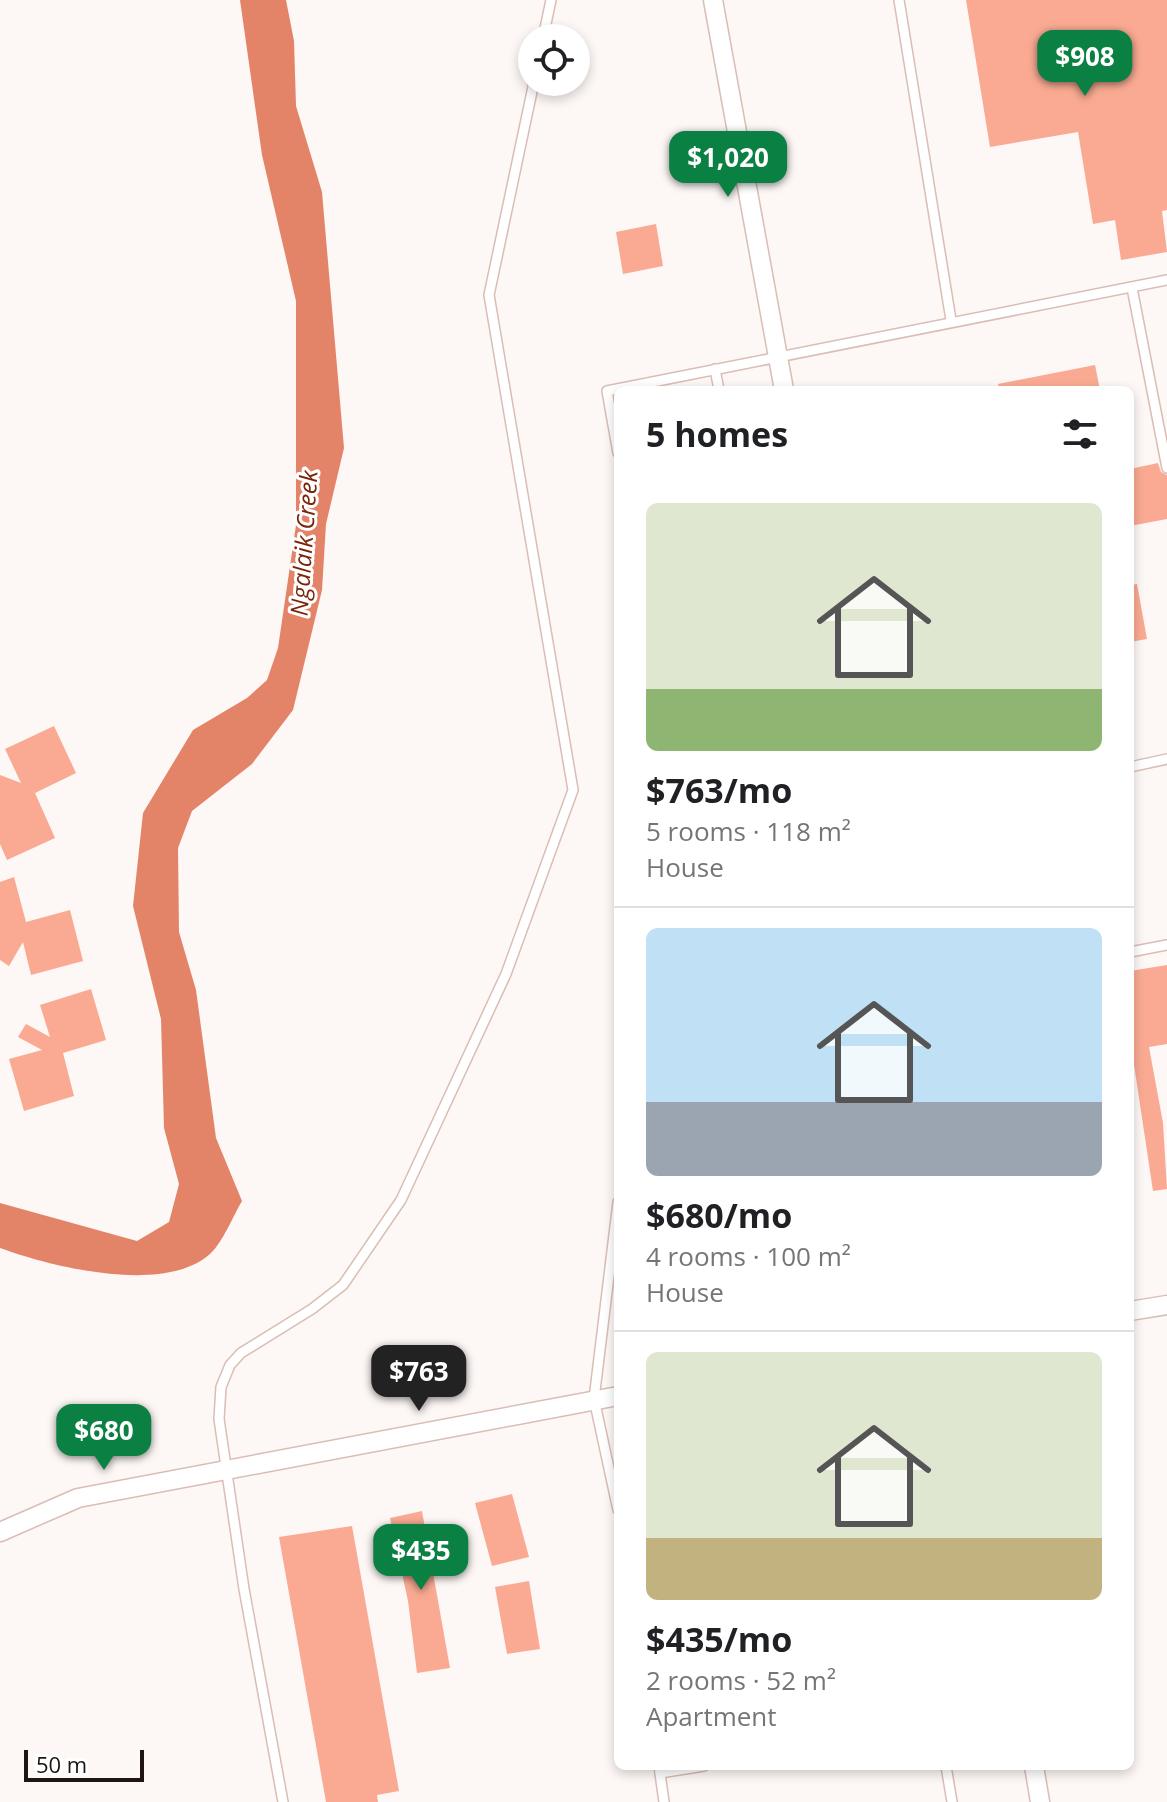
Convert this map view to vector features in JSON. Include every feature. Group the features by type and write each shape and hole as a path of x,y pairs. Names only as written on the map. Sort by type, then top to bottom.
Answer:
{"street":[{"path":"713,0 783,386"},
{"path":"1134,1310 1167,1305"},
{"path":"0,1532 78,1498 614,1396"},
{"path":"1035,1770 1040,1802"}],"lane":[{"path":"546,24 551,0"},
{"path":"899,0 951,320"},
{"path":"283,1802 219,1419 221,1387 230,1365 343,1285 401,1200 506,974 573,790 489,295 531,96"},
{"path":"632,386 951,320 1167,280"},
{"path":"1132,288 1167,468"},
{"path":"715,369 718,386"},
{"path":"614,390 607,391 614,430"},
{"path":"1134,766 1167,759"},
{"path":"1134,951 1167,945"},
{"path":"614,1235 594,1399 614,1476"},
{"path":"659,1770 664,1802"},
{"path":"947,1770 952,1802"}],"water":[{"name":"Ngalaik Creek","path":"240,0 286,0 294,41 296,106 322,192 344,448 326,524 322,590 293,710 252,764 192,811 178,848 179,932 196,990 216,1138 242,1201 215,1249 190,1266 165,1273 107,1274 48,1263 0,1248 0,1203 137,1241 169,1222 179,1184 164,1128 161,1019 133,906 143,813 193,730 247,698 267,680 278,648 296,525 296,301 262,155"}],"building":[{"path":"966,0 1167,0 1167,210 1162,211 1167,252 1121,260 1115,220 1093,224 1078,132 990,147"},
{"path":"656,224 663,266 623,274 616,232"},
{"path":"1095,365 1099,386 998,386"},
{"path":"1158,463 1161,472 1167,475 1167,519 1134,525 1134,468"},
{"path":"1134,584 1137,584 1147,639 1134,641"},
{"path":"54,726 76,773 35,793 55,838 7,860 0,844 0,775 21,783 5,749"},
{"path":"14,877 26,922 70,910 83,961 31,975 23,942 9,966 0,960 0,882"},
{"path":"1167,965 1167,1044 1149,1047 1163,1123 1167,1189 1153,1191 1134,1065 1134,970"},
{"path":"91,989 106,1040 63,1053 74,1096 24,1111 9,1059 42,1050 18,1037 26,1024 50,1037 40,1005"},
{"path":"512,1494 529,1557 492,1566 475,1503"},
{"path":"422,1511 450,1668 417,1673 408,1601 390,1518"},
{"path":"352,1526 399,1791 377,1795 378,1802 326,1802 279,1537"},
{"path":"529,1581 540,1649 507,1654 495,1587"}]}
